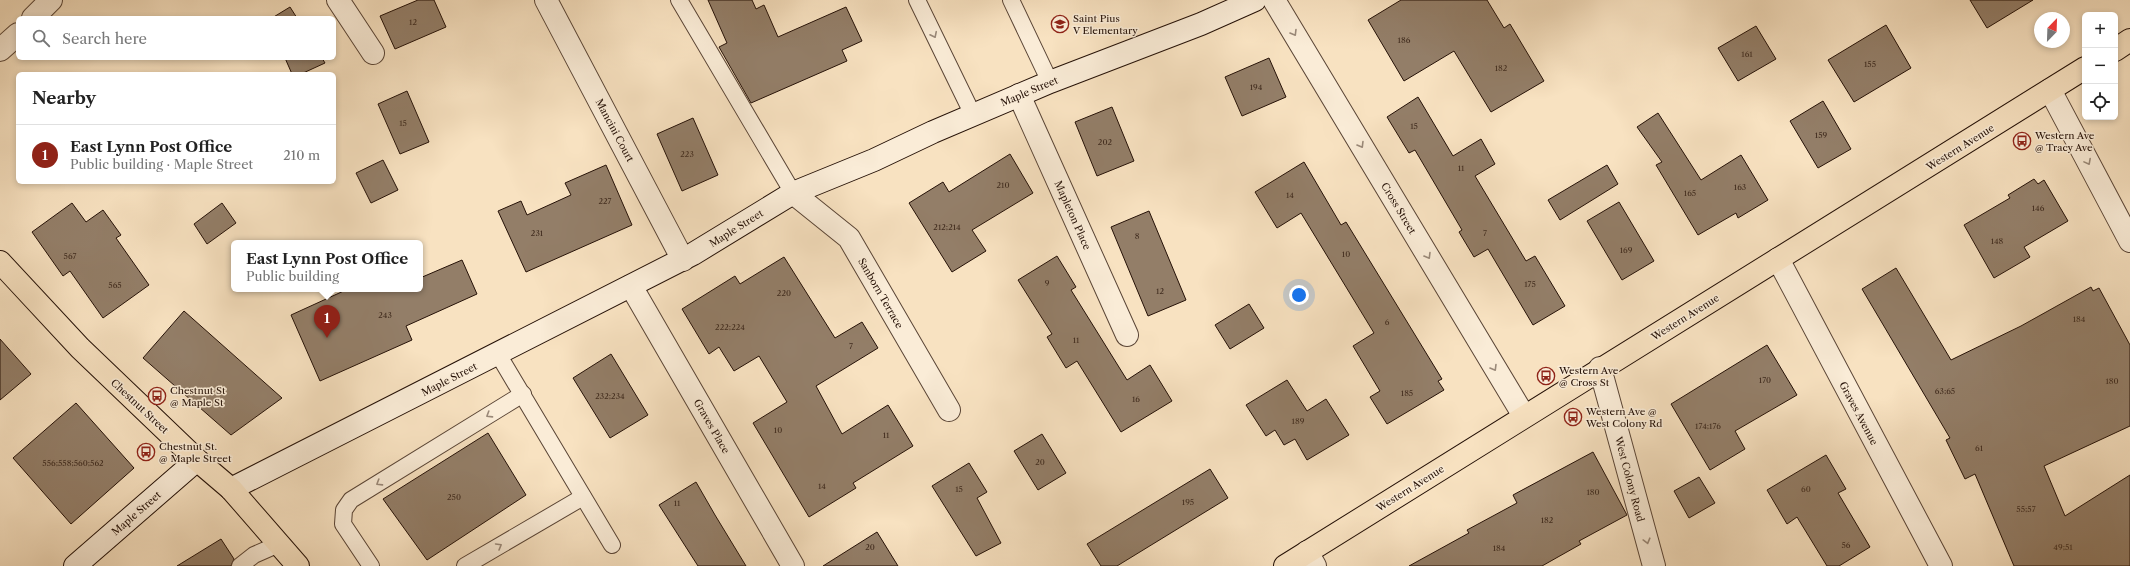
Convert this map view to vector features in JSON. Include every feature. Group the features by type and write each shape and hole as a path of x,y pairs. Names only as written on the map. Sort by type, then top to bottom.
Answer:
{"main road":[{"path":"2118,48 2130,40"},
{"name":"Western Avenue","path":"1285,566 1311,559 1524,416 2082,70"},
{"name":"Chestnut Street","path":"0,262 80,348 197,460 231,489 298,566"}],"street":[{"path":"35,16 51,0"},
{"path":"338,0 373,53"},
{"name":"Mancini Court","path":"546,0 684,260"},
{"name":"Maple Street","path":"231,489 684,260 793,193 874,160 1050,82 1201,24 1256,0"},
{"name":"Cross Street","path":"1274,0 1524,416"},
{"path":"0,50 16,36"},
{"path":"2050,90 2130,241"},
{"name":"Mapleton Place","path":"1019,95 1127,336"},
{"name":"Sanborn Terrace","path":"793,193 849,238 949,410"},
{"name":"Graves Avenue","path":"1778,259 1941,566"},
{"name":"Graves Place","path":"632,286 793,566"},
{"name":"West Colony Road","path":"1600,368 1654,566"},
{"name":"Maple Street","path":"75,566 197,460"}],"lane":[{"path":"679,0 793,193"},
{"path":"917,0 973,115"},
{"path":"1010,0 1050,82"},
{"path":"498,354 612,545"},
{"path":"371,566 343,524 344,510 351,500 523,394"},
{"path":"465,566 583,497"},
{"path":"240,566 254,555 279,544"}],"building":[{"path":"418,0 434,0 446,27 395,49 380,16"},
{"path":"708,0 752,0 756,9 764,5 778,37 846,7 862,41 842,50 847,61 751,103 719,47 727,43"},
{"path":"1401,0 1487,0 1504,28 1510,24 1544,81 1491,112 1454,51 1404,81 1368,20"},
{"path":"1970,0 2033,0 1987,28"},
{"path":"290,7 296,16 275,16"},
{"path":"1886,25 1911,68 1854,102 1828,60"},
{"path":"1756,26 1776,59 1738,81 1718,48"},
{"path":"1269,58 1286,97 1242,116 1225,77"},
{"path":"286,60 323,60 325,63 305,72 291,72"},
{"path":"407,91 429,142 400,154 378,104"},
{"path":"1418,97 1453,156 1481,139 1495,164 1475,176 1526,261 1535,256 1565,306 1533,325 1488,249 1474,257 1459,232 1462,230 1415,150 1409,153 1387,117"},
{"path":"1823,101 1851,149 1818,168 1790,121"},
{"path":"1112,107 1134,161 1097,176 1075,122"},
{"path":"1658,113 1701,180 1741,155 1768,200 1738,218 1736,213 1698,235 1656,165 1662,162 1637,127"},
{"path":"693,118 718,175 682,191 657,134"},
{"path":"1010,154 1033,193 972,230 986,251 952,272 909,203 943,182 949,192"},
{"path":"383,160 398,190 371,203 356,173"},
{"path":"1304,162 1341,225 1346,222 1442,379 1438,381 1444,390 1387,424 1370,397 1380,391 1353,346 1374,333 1301,213 1277,228 1255,192"},
{"path":"606,165 632,225 526,272 498,211 521,201 527,215 571,195 565,183"},
{"path":"1607,165 1618,184 1560,220 1548,200"},
{"path":"2034,179 2038,184 2044,180 2068,221 2024,247 2030,257 1994,278 1964,225 2010,198 2008,195"},
{"path":"1619,202 1654,261 1622,280 1587,221"},
{"path":"72,203 86,222 103,210 121,235 116,238 149,285 103,318 70,271 63,276 32,232"},
{"path":"222,203 236,223 207,244 194,224"},
{"path":"1149,211 1186,300 1148,316 1111,227"},
{"path":"1057,256 1076,287 1071,290 1127,380 1150,365 1172,401 1121,432 1077,361 1066,368 1047,337 1052,334 1018,280"},
{"path":"784,257 835,338 862,322 878,348 816,386 842,434 888,405 913,446 853,483 856,488 809,517 753,423 787,402 759,356 734,371 719,347 709,354 682,309 735,276 740,284"},
{"path":"462,260 477,294 406,326 412,340 320,381 291,315 341,292 423,292 423,277"},
{"path":"1896,268 1951,360 2021,326 2091,287 2093,291 2099,288 2130,345 2130,426 2044,466 2065,516 2130,475 2130,566 2014,566 1975,474 1965,479 1946,440 1950,438 1862,289"},
{"path":"1249,304 1264,328 1230,349 1215,325"},
{"path":"184,311 282,398 231,435 143,358"},
{"path":"0,339 31,374 0,400"},
{"path":"1767,345 1797,395 1735,431 1745,449 1710,470 1671,404"},
{"path":"611,354 648,415 610,438 573,378"},
{"path":"1287,380 1307,411 1326,399 1349,435 1307,460 1295,439 1284,445 1275,430 1266,436 1246,405"},
{"path":"76,403 134,468 71,524 13,458"},
{"path":"488,433 526,495 427,560 383,499"},
{"path":"1042,434 1066,473 1038,490 1014,451"},
{"path":"1593,452 1627,515 1579,541 1581,544 1542,566 1409,566 1469,533 1467,530 1517,503 1513,495"},
{"path":"1826,455 1846,489 1838,493 1870,547 1839,566 1827,566 1797,517 1787,524 1767,490"},
{"path":"969,463 987,492 977,498 1001,543 976,556 932,486"},
{"path":"1210,469 1228,498 1117,566 1101,566 1087,544"},
{"path":"1699,477 1715,503 1689,518 1674,491"},
{"path":"696,482 746,566 698,566 659,505"},
{"path":"877,532 898,566 823,566"},
{"path":"221,539 234,559 231,566 177,566"}],"place":[{"name":"Saint Pius V Elementary","path":"1060,24"},
{"name":"Western Ave @ Tracy Ave","path":"2022,141"},
{"name":"East Lynn Post Office","path":"327,338"},
{"name":"Western Ave @ Cross St","path":"1546,376"},
{"name":"Chestnut St @ Maple St","path":"157,396"},
{"name":"Western Ave @ West Colony Rd","path":"1573,417"},
{"name":"Chestnut St. @ Maple Street","path":"146,452"}]}
